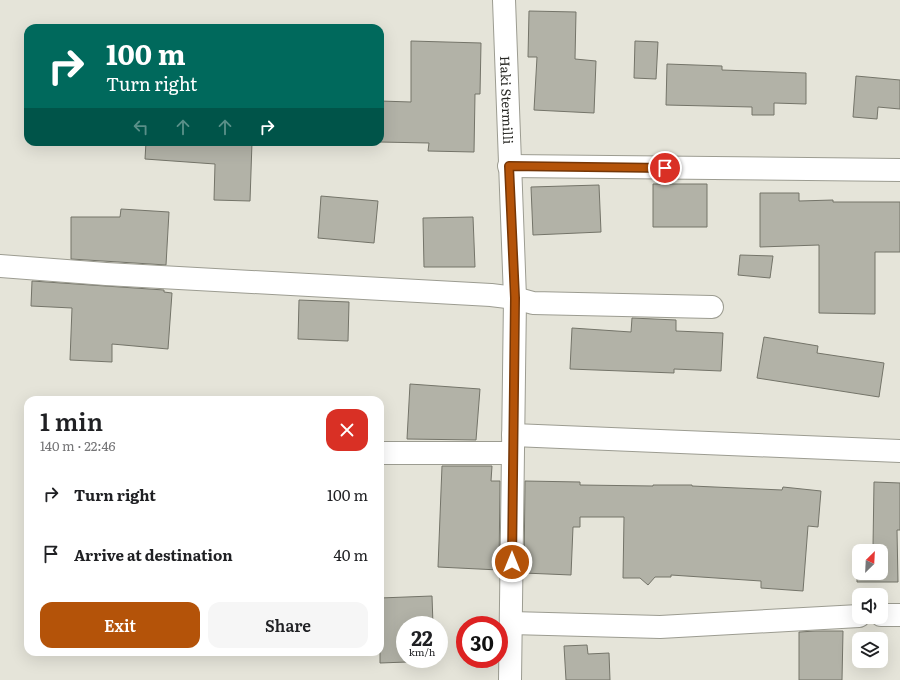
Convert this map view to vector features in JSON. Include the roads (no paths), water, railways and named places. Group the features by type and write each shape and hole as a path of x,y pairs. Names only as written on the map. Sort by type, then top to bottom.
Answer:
{"street":[{"name":"Haki Stermilli","path":"504,0 515,298 510,680"},
{"path":"509,166 900,170"},
{"path":"0,266 114,274 491,295 515,298 533,303 712,307"},
{"path":"384,453 513,444 900,451"},
{"path":"888,615 900,615"},
{"path":"511,623 660,628 852,616"}]}
